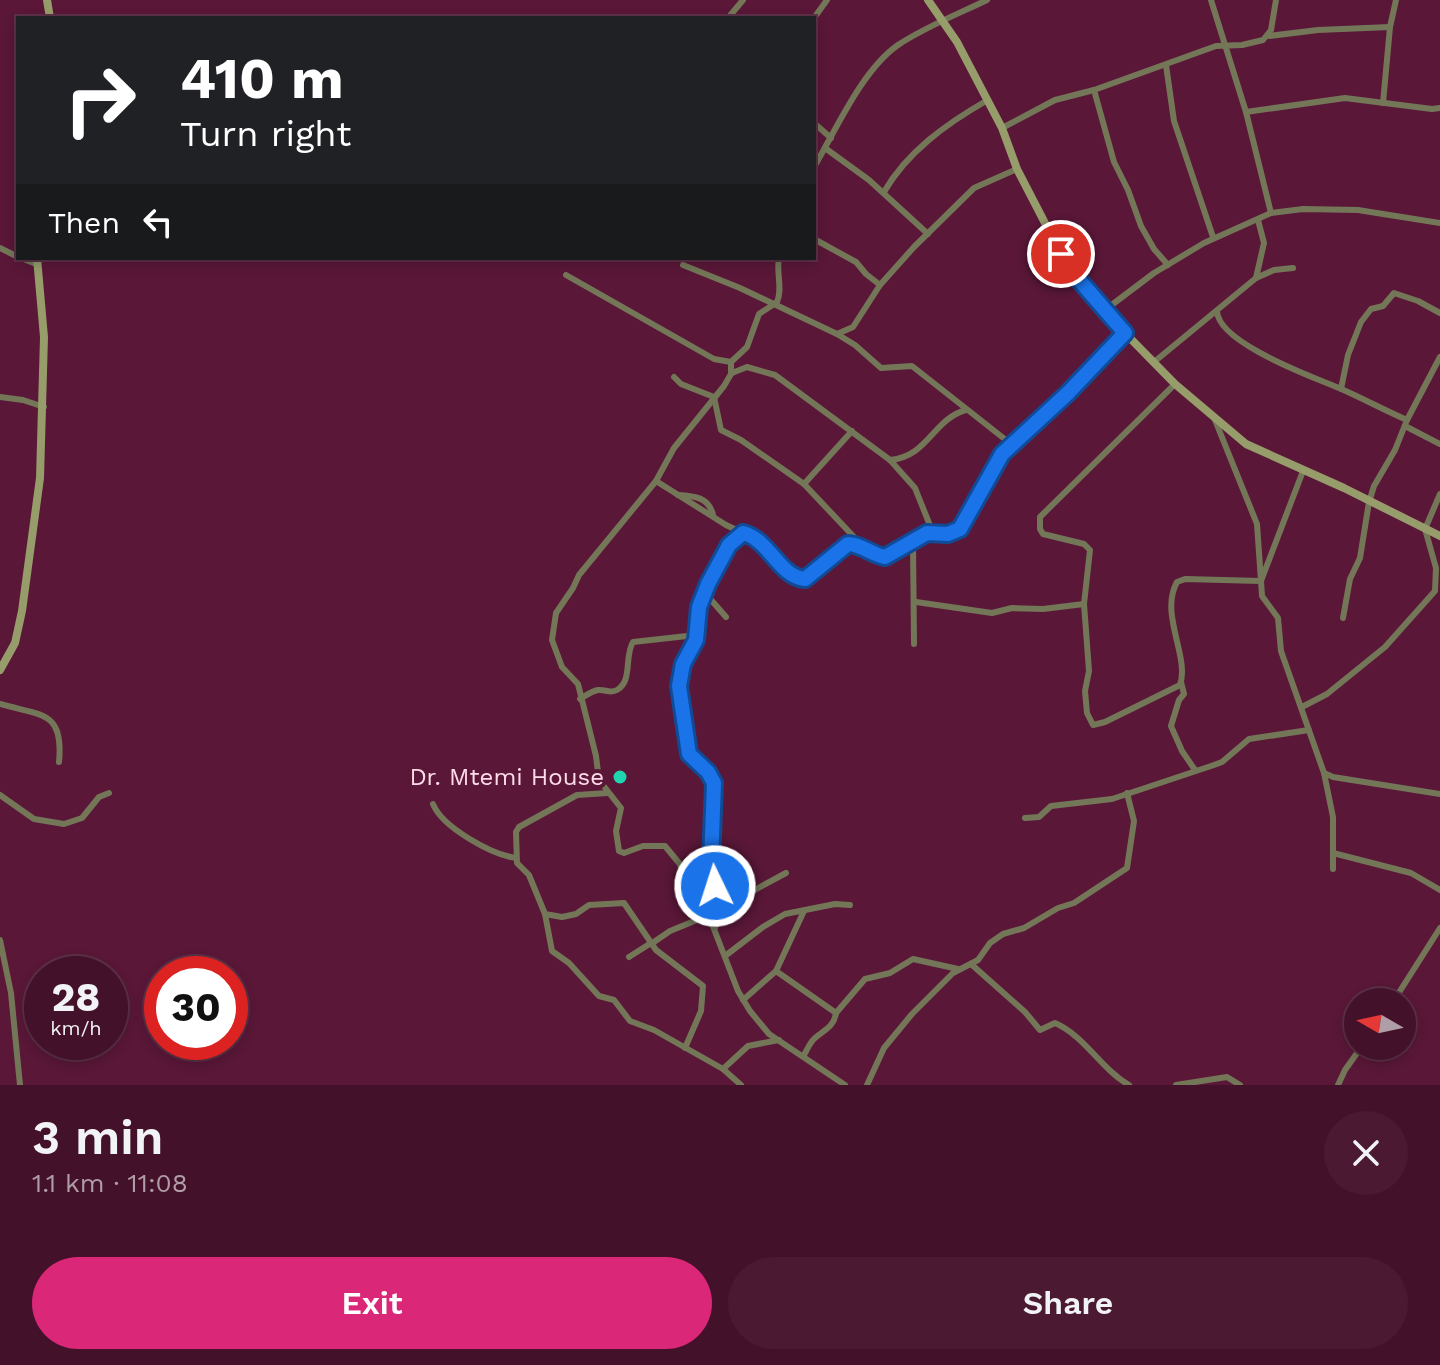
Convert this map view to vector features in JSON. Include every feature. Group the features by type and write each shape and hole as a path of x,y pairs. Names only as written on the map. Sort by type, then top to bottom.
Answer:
{"main road":[{"path":"928,0 944,21 1002,128 1017,169 1061,254 1125,333 1175,384 1246,444 1440,536"},
{"path":"0,670 15,643 22,611 40,478 44,319 36,261"}],"street":[{"path":"730,16 743,0"},
{"path":"816,164 863,85 889,54 898,46 987,0"},
{"path":"1211,0 1246,112 1271,213"},
{"path":"1269,36 1276,0"},
{"path":"1383,103 1390,27 1396,0"},
{"path":"1002,128 1055,100 1094,90 1216,46 1257,43 1269,36 1318,30 1390,27"},
{"path":"1166,65 1174,121 1213,237"},
{"path":"1094,90 1114,162 1141,226 1154,249 1168,265"},
{"path":"1246,112 1345,98 1440,108"},
{"path":"884,192 897,172 941,129 986,101"},
{"path":"816,125 831,138"},
{"path":"825,148 884,192 928,234"},
{"path":"849,341 853,327 880,285 928,234 974,188 1017,169"},
{"path":"1105,310 1213,237 1271,213 1340,209 1440,223"},
{"path":"1256,278 1264,242 1258,220"},
{"path":"816,240 856,262 880,285"},
{"path":"731,374 731,362 747,347 759,314 780,297 779,260"},
{"path":"683,265 837,334 881,368 912,366 1011,444"},
{"path":"1154,362 1256,278 1274,270 1293,268"},
{"path":"566,275 714,359 731,362"},
{"path":"1341,389 1350,347 1361,322 1371,309 1383,306 1394,293 1440,313"},
{"path":"1217,311 1219,322 1271,359 1341,389 1440,444"},
{"path":"837,334 853,327"},
{"path":"656,481 726,525 761,541 799,579 810,577 842,546 857,545 885,557 913,543 920,536 954,533 960,529 993,466 1011,444 1068,393 1125,333"},
{"path":"1343,618 1350,579 1360,558 1369,502 1440,357"},
{"path":"845,1085 763,1027 743,1000 709,915 679,863 665,846 643,846 624,853 619,851 616,831 621,808 597,775 596,756 578,684 564,671 556,655 553,620 593,555 610,539 656,481 667,458 731,374 747,367 775,375 890,460 915,488 933,533"},
{"path":"674,377 681,384 714,397"},
{"path":"1175,384 1040,517 1040,529 1043,534 1084,544 1090,550 1084,604 1089,671 1085,691 1091,723 1105,722 1178,688 1181,682"},
{"path":"0,397 44,407"},
{"path":"714,397 721,430 741,440 804,484 854,537 857,545"},
{"path":"890,460 915,453 953,415 966,410"},
{"path":"1215,420 1257,524 1262,596 1278,618 1281,651 1324,773 1333,817 1333,869"},
{"path":"804,484 852,431"},
{"path":"1261,581 1303,471"},
{"path":"1302,707 1327,694 1385,647 1435,591 1436,568 1425,529 1440,494"},
{"path":"715,928 719,909 711,863 714,783 708,772 689,754 679,686 683,664 696,640 699,607 716,566 729,545 743,533"},
{"path":"913,543 916,602 914,644"},
{"path":"1195,770 1171,726 1184,694 1171,603 1173,589 1177,582 1185,579 1261,581"},
{"path":"705,593 726,617"},
{"path":"916,602 992,613 1012,608 1043,609 1084,604"},
{"path":"580,699 599,690 612,692 622,686 629,648 633,642 687,636 697,632"},
{"path":"0,704 40,715 54,723 58,730 59,762"},
{"path":"1025,818 1039,817 1051,806 1099,801 1222,762 1249,739 1309,730"},
{"path":"1324,773 1440,794"},
{"path":"0,795 34,819 64,824 82,818 99,797 109,793"},
{"path":"609,793 577,795 522,824 516,832 516,858 519,866 529,875 545,914 552,951 569,963 599,996 614,1000 630,1021 654,1030 723,1069 741,1085"},
{"path":"867,1085 884,1048 958,969 981,958 990,943 1003,934 1024,928 1058,908 1074,903 1127,868 1134,821 1127,793"},
{"path":"433,804 440,818 450,826 483,847 504,857 516,858"},
{"path":"1333,853 1411,873 1440,890"},
{"path":"719,909 786,873"},
{"path":"545,914 562,917 576,914 589,905 622,902 629,907 651,943 671,964 700,983 704,990 701,1011 685,1048"},
{"path":"725,956 785,914 835,904 850,905"},
{"path":"743,1000 776,971 804,911"},
{"path":"629,957 670,931 709,915"},
{"path":"1402,988 1440,928"},
{"path":"0,940 11,993 20,1085"},
{"path":"804,1055 813,1039 826,1032 834,1022 836,1013 865,979 890,973 913,959 958,969"},
{"path":"971,964 1025,1012 1040,1030 1055,1023 1065,1028 1105,1069 1129,1085"},
{"path":"776,971 836,1013"},
{"path":"723,1069 748,1046 779,1040"},
{"path":"1338,1085 1352,1060"},
{"path":"1176,1085 1227,1077 1240,1085"}],"place":[{"name":"Dr. Mtemi House","path":"620,777"}],"route":[{"path":"715,886 711,874 714,783 687,749 679,686 683,664 696,640 699,607 716,566 729,545 743,533 761,541 793,576 805,579 848,544 885,557 927,533 948,534 960,529 1002,454 1068,393 1125,333 1061,254"}]}
